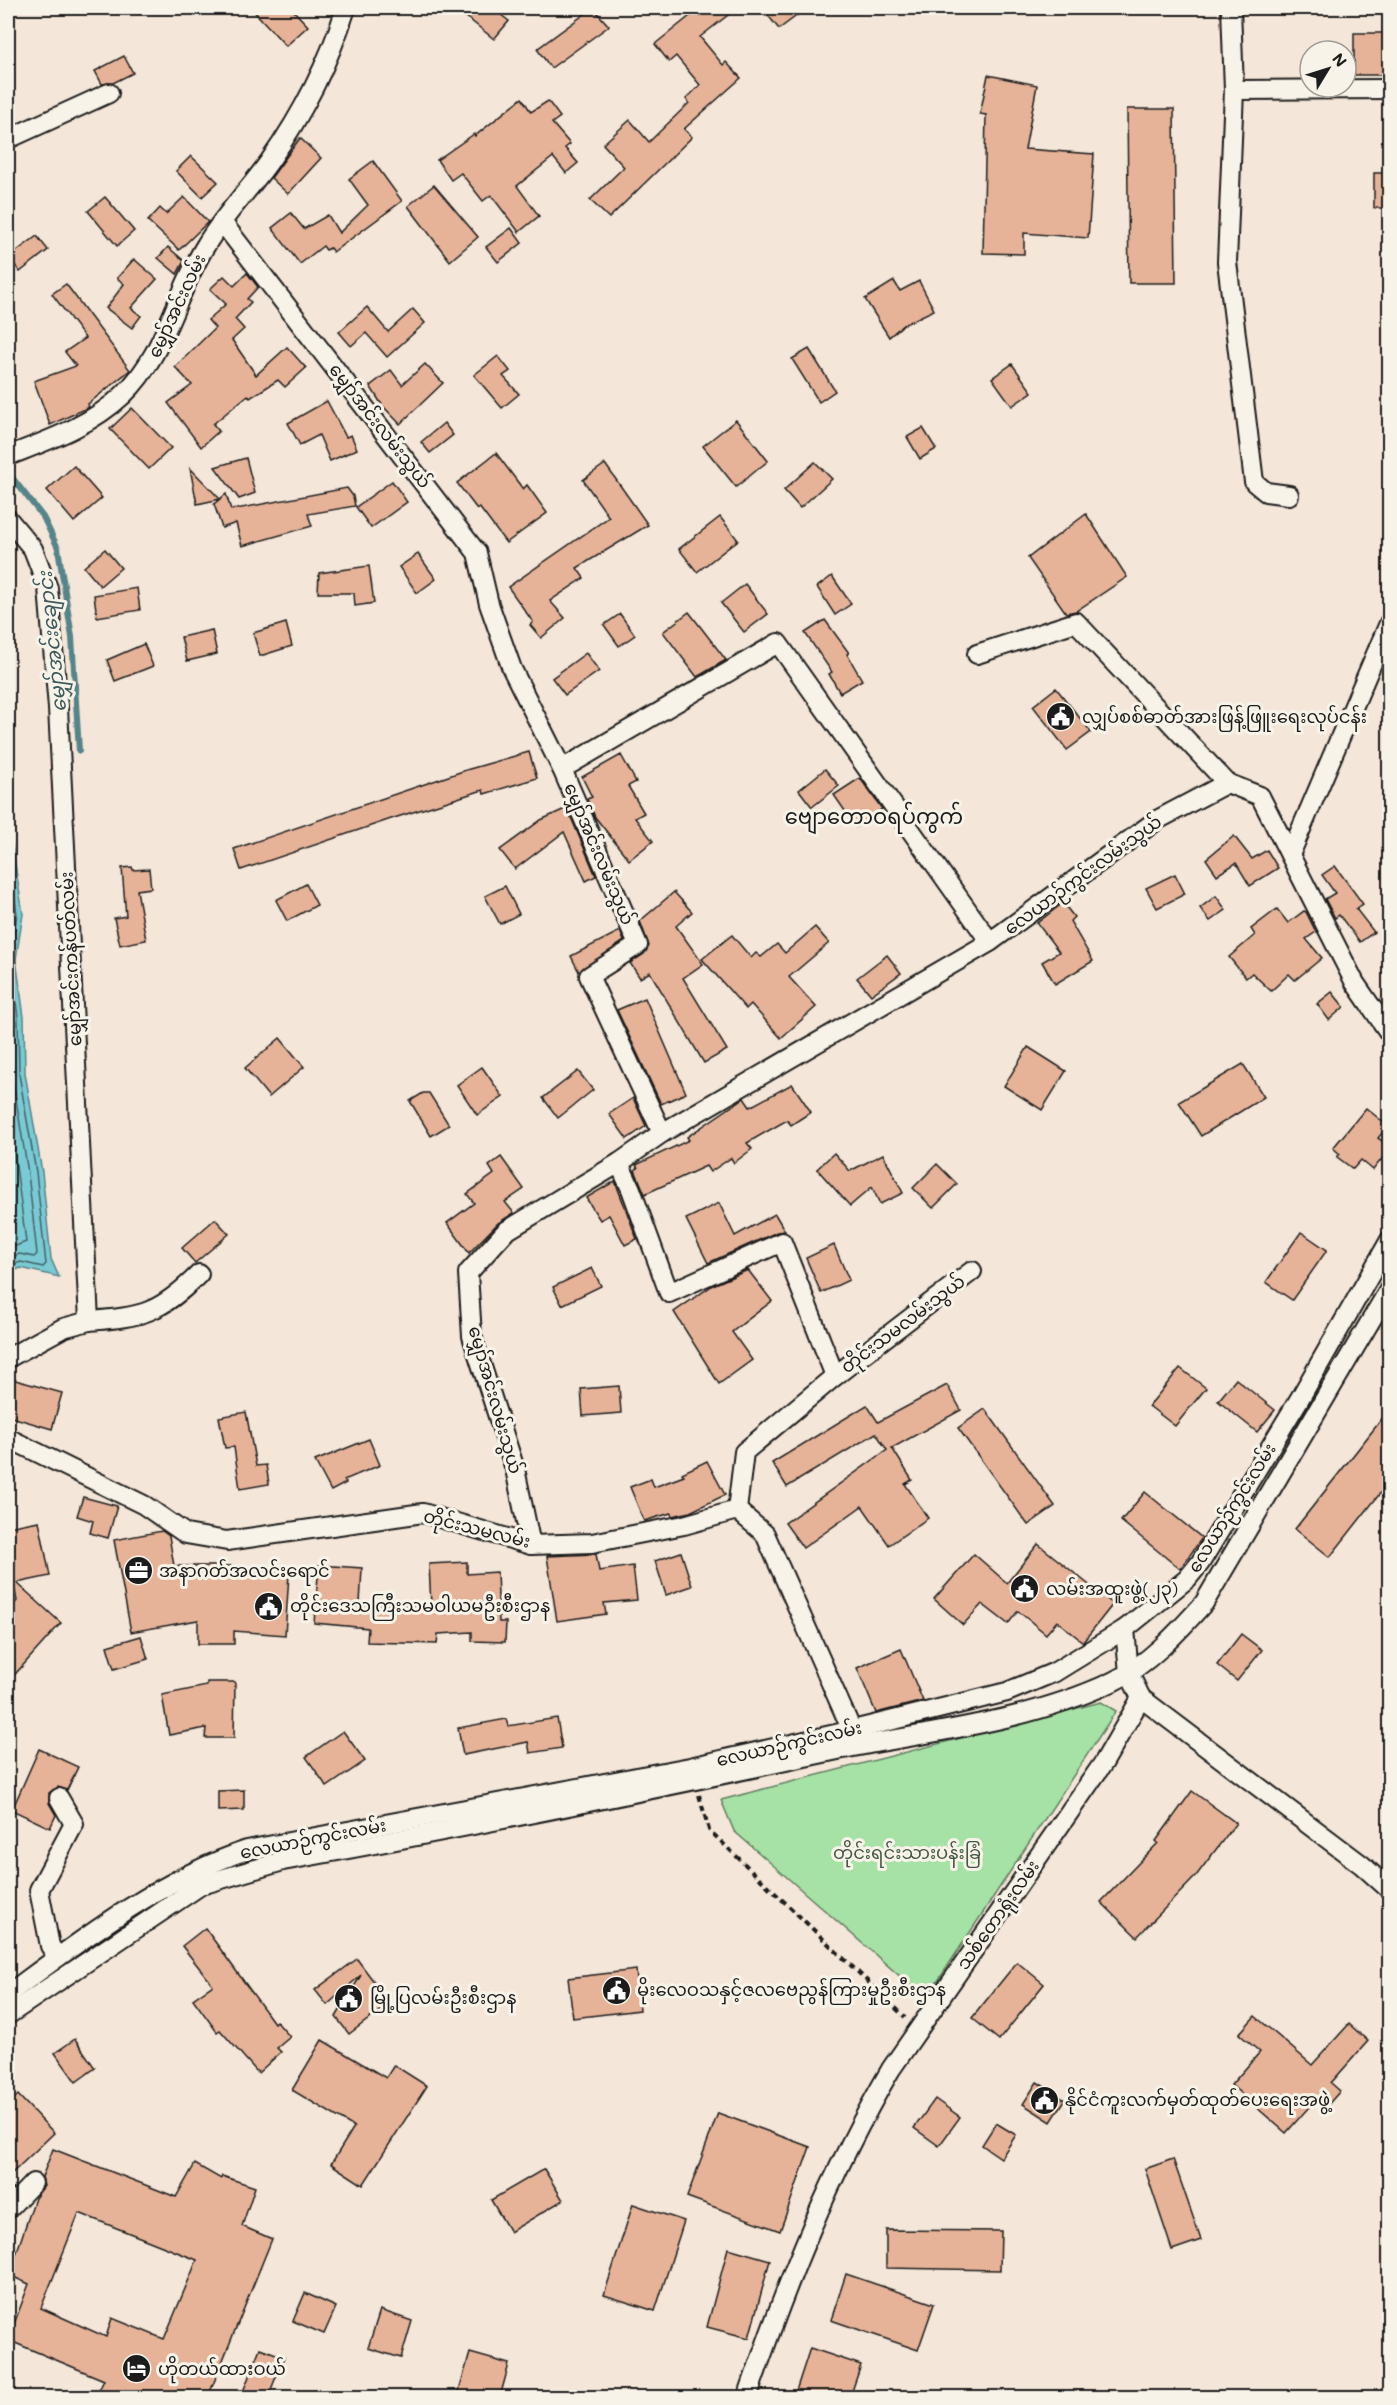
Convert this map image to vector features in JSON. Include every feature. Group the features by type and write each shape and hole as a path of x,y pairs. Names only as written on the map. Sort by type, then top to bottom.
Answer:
{"street":[{"name":"မျှော်အင်းလမ်း","path":"8,456 76,429 122,396 142,374 156,355 182,289 206,245 270,161 311,93 336,38 346,8"},
{"path":"1231,8 1234,90 1227,262 1254,482 1266,492 1289,495"},
{"path":"1234,90 1389,89"},
{"path":"8,139 109,93"},
{"name":"မျှော်အင်းလမ်းသွယ်","path":"222,222 477,553 489,604 512,669 562,769 638,945 589,975 662,1133 619,1163 506,1231 468,1273 472,1336 515,1469 531,1545"},
{"name":"မျှော်အင်းကန်ပတ်လမ်း","path":"8,519 33,549 48,588 58,708 89,1321"},
{"path":"1290,855 1389,621"},
{"path":"977,654 1076,622 1227,783 1260,796 1355,983 1389,1034"},
{"name":"လေယာဉ်ကွင်းလမ်းသွယ်","path":"562,769 778,643 990,942 1157,820 1227,783"},
{"path":"662,1133 990,942"},
{"name":"တိုင်းသမလမ်းသွယ်","path":"619,1163 632,1189 669,1293 782,1242 835,1376"},
{"name":"လေယာဉ်ကွင်းလမ်း","path":"8,2015 201,1885 283,1861 595,1803 694,1781 856,1738 1007,1692 1055,1672 1125,1629 1187,1579 1200,1563 1300,1398 1389,1240"},
{"name":"တိုင်းသမလမ်းသွယ်","path":"737,1510 744,1452 835,1376 972,1271"},
{"path":"8,1358 63,1328 89,1321 153,1312 176,1297 199,1274"},
{"name":"လေယာဉ်ကွင်းလမ်း","path":"8,1994 58,1957 163,1889 212,1862 247,1850 856,1738 1032,1712 1129,1673 1179,1630 1204,1603 1389,1288"},
{"name":"တိုင်းသမလမ်း","path":"8,1438 144,1505 186,1534 227,1542 423,1513 531,1545 592,1543 684,1525 737,1510"},
{"path":"737,1510 765,1534 856,1738"},
{"path":"1125,1629 1129,1673 1141,1698 1362,1865 1389,1890"},
{"name":"သစ်တောရုံးလမ်း","path":"747,2397 782,2296 864,2115 891,2069 1104,1762 1141,1698"},
{"path":"58,1957 50,1946 39,1890 74,1824 59,1798"},
{"path":"8,2209 33,2182"}],"path":[{"path":"694,1781 709,1830 919,2030"}],"green space":[{"name":"တိုင်းရင်းသားပန်းခြံ","path":"1101,1702 1116,1711 926,1999 734,1831 721,1800"}],"water":[{"path":"8,820 23,914 16,959 24,1017 25,1073 42,1172 51,1259 59,1277 21,1268 8,1273"}],"building":[{"path":"251,8 291,8 308,26 286,46"},
{"path":"455,8 492,8 509,21 494,39"},
{"path":"593,8 609,26 551,68 537,49"},
{"path":"700,8 737,8 700,37 723,65 726,62 741,78 684,129 692,137 609,218 590,200 624,167 603,144 630,120 649,142 689,103 686,99 700,85 676,56 669,62 655,44"},
{"path":"762,8 807,8 779,29"},
{"path":"1354,33 1389,33 1389,75 1358,75 1358,39 1354,39"},
{"path":"124,56 133,73 113,83 102,84 95,71"},
{"path":"988,75 1037,85 1025,149 1094,154 1088,238 1024,233 1024,254 983,253 986,115 980,114"},
{"path":"522,98 531,112 548,101 560,117 552,123 570,144 565,148 578,163 566,173 553,157 517,186 539,216 519,232 491,195 483,201 461,173 451,180 437,160 474,134 475,136"},
{"path":"1127,109 1174,109 1176,283 1129,283"},
{"path":"300,138 321,158 288,194 271,178"},
{"path":"191,156 218,182 202,197 176,171"},
{"path":"373,161 402,201 333,252 330,248 326,250 323,246 300,264 272,228 291,213 304,229 328,215 339,233 368,205 349,179"},
{"path":"1374,173 1389,173 1389,208 1374,208"},
{"path":"434,185 478,237 450,261 408,206"},
{"path":"105,197 134,231 117,246 88,211"},
{"path":"184,197 208,222 179,250 148,221 160,208 166,214"},
{"path":"511,228 522,243 498,262 486,247"},
{"path":"37,236 48,250 20,272 9,257"},
{"path":"168,247 184,261 177,274 158,258"},
{"path":"134,259 157,279 131,308 141,316 132,328 106,308 124,284 117,278"},
{"path":"247,273 258,287 247,299 251,302 235,319 244,329 232,340 256,375 287,347 306,368 285,387 278,380 250,398 248,395 213,424 219,431 201,447 168,403 192,385 175,367 215,328 208,320 226,304 210,289 224,276 234,286"},
{"path":"894,281 900,291 919,281 934,310 903,325 889,337 865,299"},
{"path":"66,284 130,370 88,404 89,407 50,425 34,381 76,366 65,352 85,338 52,294"},
{"path":"367,307 388,332 413,309 425,323 387,357 366,333 351,346 339,332"},
{"path":"809,349 835,391 819,402 792,359"},
{"path":"498,356 510,371 503,376 519,394 502,408 474,375"},
{"path":"425,364 443,383 400,424 382,405 370,386 391,370 402,385"},
{"path":"1012,364 1032,392 1012,406 992,378"},
{"path":"327,401 346,437 351,435 357,449 330,461 319,435 300,445 288,423"},
{"path":"132,408 171,448 149,469 110,429"},
{"path":"736,420 768,461 736,487 703,446"},
{"path":"444,423 453,435 430,453 421,442"},
{"path":"923,428 936,449 920,459 907,437"},
{"path":"496,453 523,489 527,485 547,513 506,543 479,507 477,509 457,483"},
{"path":"246,458 255,493 239,499 215,467"},
{"path":"815,462 832,479 800,508 784,490"},
{"path":"605,464 648,525 577,568 584,578 550,601 565,618 541,638 530,625 533,622 508,587 609,517 583,480"},
{"path":"74,466 102,498 74,522 47,490"},
{"path":"190,468 220,499 197,504"},
{"path":"392,481 407,502 371,528 356,507"},
{"path":"347,488 353,496 355,506 308,514 312,526 242,546 236,523 222,528 214,504 226,494 231,510"},
{"path":"1086,514 1127,577 1076,611 1066,613 1028,558"},
{"path":"720,517 738,540 697,572 679,549"},
{"path":"105,549 121,568 100,586 84,567"},
{"path":"418,554 436,579 417,593 399,567"},
{"path":"369,566 374,603 355,606 354,593 318,593 319,573"},
{"path":"832,576 851,604 835,615 817,587"},
{"path":"745,584 768,614 744,632 721,603"},
{"path":"137,588 140,610 97,617 94,595"},
{"path":"689,612 726,660 697,677 663,632"},
{"path":"620,614 635,635 619,646 604,625"},
{"path":"825,620 849,653 847,654 862,680 840,693 829,674 832,672 805,633"},
{"path":"286,623 292,646 260,656 253,633"},
{"path":"212,630 217,654 187,661 181,637"},
{"path":"144,644 153,666 115,681 107,660"},
{"path":"586,653 599,671 565,695 552,678"},
{"path":"1056,688 1091,732 1067,750 1033,706"},
{"path":"529,752 537,778 484,794 483,790 241,870 234,849 466,770"},
{"path":"621,755 636,782 628,786 644,813 635,818 653,841 629,860 595,817 587,799 592,797 582,777"},
{"path":"825,769 839,786 812,807 799,790"},
{"path":"860,778 882,809 856,827 834,795"},
{"path":"567,808 596,876 586,881 564,832 515,869 500,850 541,820"},
{"path":"1234,836 1252,859 1267,850 1278,868 1250,886 1236,863 1217,875 1206,859"},
{"path":"1335,866 1363,904 1356,909 1374,932 1360,942 1339,915 1335,918 1325,899 1335,893 1322,875"},
{"path":"132,867 133,870 149,869 151,888 137,890 146,940 120,945 114,918 126,916 122,868"},
{"path":"1175,874 1185,894 1157,908 1146,888"},
{"path":"306,884 317,905 287,921 276,900"},
{"path":"505,886 519,914 500,924 485,896"},
{"path":"674,892 692,912 676,926 703,964 683,978 727,1050 704,1063 650,972 640,978 630,963 644,954 649,946 640,921"},
{"path":"1216,896 1226,910 1210,921 1200,908"},
{"path":"1063,903 1074,917 1070,921 1093,961 1055,984 1042,962 1059,952 1037,923"},
{"path":"1277,909 1288,923 1304,911 1306,912 1316,932 1306,939 1322,958 1295,980 1289,974 1271,991 1252,973 1246,978 1229,957 1255,935 1251,929"},
{"path":"815,927 829,943 789,977 816,1007 781,1038 751,1004 746,1009 702,959 732,935 751,958 756,953 761,957 777,944 785,953"},
{"path":"620,931 624,941 579,972 571,956"},
{"path":"887,955 901,973 871,995 857,978"},
{"path":"1332,992 1344,1007 1329,1020 1317,1004"},
{"path":"645,998 686,1093 661,1104 617,1010"},
{"path":"280,1038 304,1067 269,1097 245,1068"},
{"path":"1028,1047 1066,1071 1042,1110 1004,1086"},
{"path":"1243,1064 1264,1097 1201,1136 1179,1102"},
{"path":"482,1067 503,1097 477,1115 457,1085"},
{"path":"578,1071 593,1090 558,1118 543,1098"},
{"path":"792,1084 811,1112 791,1125 787,1120 747,1143 752,1149 734,1163 731,1158 710,1172 706,1166 645,1194 635,1170 638,1168 636,1165 689,1140 687,1137 744,1098 750,1107"},
{"path":"423,1093 429,1093 449,1125 431,1136 410,1101"},
{"path":"633,1098 646,1126 627,1139 609,1114"},
{"path":"1366,1108 1388,1126 1378,1138 1389,1146 1389,1150 1373,1170 1361,1160 1353,1169 1337,1157 1340,1154 1333,1148"},
{"path":"834,1153 850,1171 883,1154 903,1193 880,1204 872,1187 850,1206 817,1169"},
{"path":"501,1157 524,1189 505,1202 514,1213 498,1223 469,1253 447,1223 474,1203 467,1194 494,1174 489,1166"},
{"path":"937,1164 957,1184 933,1208 913,1188"},
{"path":"615,1181 637,1239 625,1245 609,1215 600,1220 586,1198"},
{"path":"719,1203 735,1236 775,1214 785,1231 777,1232 708,1263 686,1219"},
{"path":"215,1219 229,1234 195,1263 182,1248"},
{"path":"1301,1232 1327,1250 1292,1300 1266,1282"},
{"path":"834,1245 849,1280 821,1293 806,1258"},
{"path":"592,1268 601,1286 562,1305 553,1287"},
{"path":"748,1270 772,1301 732,1332 752,1360 719,1384 674,1312 713,1285"},
{"path":"1180,1368 1206,1388 1175,1426 1149,1406"},
{"path":"8,1378 62,1393 52,1429 8,1416"},
{"path":"1236,1379 1275,1410 1257,1432 1218,1401"},
{"path":"947,1385 961,1410 892,1448 912,1480 905,1484 928,1518 889,1545 862,1506 803,1548 785,1523 887,1450 876,1433 787,1487 772,1463 867,1405 878,1422"},
{"path":"619,1386 621,1413 583,1416 581,1389"},
{"path":"985,1409 1055,1506 1028,1525 958,1428"},
{"path":"1389,1410 1389,1482 1330,1557 1295,1529"},
{"path":"246,1412 256,1466 266,1465 269,1484 240,1489 234,1447 225,1448 219,1417"},
{"path":"369,1439 380,1465 344,1480 346,1483 331,1491 315,1461"},
{"path":"707,1461 725,1495 690,1512 672,1516 671,1513 644,1521 630,1487 651,1479 654,1487 684,1476 682,1473"},
{"path":"1145,1492 1202,1538 1180,1569 1121,1521"},
{"path":"83,1497 117,1506 108,1538 90,1533 93,1521 77,1516"},
{"path":"39,1521 50,1576 17,1583 61,1623 8,1682 8,1611 17,1601 8,1555 8,1527"},
{"path":"162,1531 169,1536 174,1566 233,1566 233,1570 289,1574 285,1635 234,1631 234,1644 198,1644 198,1620 131,1632 114,1540"},
{"path":"1038,1544 1113,1604 1083,1642 1057,1621 1046,1634 1018,1611 1008,1624 982,1604 963,1625 934,1599 974,1554 1007,1583"},
{"path":"681,1552 692,1586 666,1595 655,1561"},
{"path":"596,1554 599,1571 633,1566 637,1600 604,1603 606,1614 557,1621 547,1556"},
{"path":"467,1562 467,1574 497,1572 499,1622 506,1622 505,1642 472,1641 472,1632 438,1634 437,1644 367,1642 368,1628 314,1623 319,1565 362,1568 360,1604 431,1606 429,1564"},
{"path":"1241,1634 1262,1650 1237,1681 1217,1665"},
{"path":"141,1636 148,1659 114,1669 107,1646"},
{"path":"901,1649 923,1701 876,1713 857,1668"},
{"path":"207,1682 235,1682 234,1738 205,1738 206,1728 169,1735 162,1695 207,1686"},
{"path":"557,1718 562,1748 530,1753 528,1742 463,1755 458,1728 506,1719 508,1726"},
{"path":"343,1731 365,1761 327,1787 306,1757"},
{"path":"39,1749 78,1767 67,1790 58,1787 49,1793 49,1803 56,1815 50,1828 12,1810"},
{"path":"244,1790 244,1810 218,1811 218,1791"},
{"path":"1192,1791 1236,1823 1196,1876 1137,1937 1101,1902 1158,1843 1156,1841"},
{"path":"205,1928 274,2023 276,2021 290,2037 277,2048 281,2052 258,2073 220,2030 217,2032 193,1999 213,1985 182,1946"},
{"path":"357,1959 390,2003 349,2034 336,2017 361,1975 327,2005 315,1990"},
{"path":"1017,1962 1044,1984 999,2040 972,2018"},
{"path":"636,1970 640,2010 573,2018 568,1978"},
{"path":"1255,2016 1312,2065 1349,2024 1368,2041 1331,2083 1340,2091 1325,2108 1316,2099 1286,2133 1231,2085 1260,2052 1239,2034"},
{"path":"75,2039 95,2068 76,2082 55,2053"},
{"path":"322,2040 386,2078 394,2065 427,2086 363,2185 331,2164 354,2127 292,2090"},
{"path":"1037,2082 1065,2100 1051,2122 1023,2104"},
{"path":"18,2095 54,2133 8,2177 8,2105"},
{"path":"935,2099 960,2117 939,2146 914,2128"},
{"path":"718,2113 810,2147 780,2231 687,2197"},
{"path":"996,2123 1016,2135 1001,2158 982,2145"},
{"path":"53,2149 176,2197 195,2164 221,2179 222,2176 255,2187 242,2226 272,2239 208,2397 96,2397 104,2380 8,2340 29,2284 9,2275 35,2198 44,2186 42,2177","holes":["79,2213 197,2260 164,2339 112,2318 106,2337 41,2308"]},
{"path":"1173,2159 1201,2240 1172,2250 1145,2169"},
{"path":"544,2169 563,2200 510,2232 491,2200"},
{"path":"633,2204 684,2221 655,2311 604,2295"},
{"path":"886,2230 1001,2231 1000,2270 886,2268"},
{"path":"728,2248 770,2260 749,2338 707,2327"},
{"path":"846,2274 934,2304 918,2350 831,2320"},
{"path":"305,2293 336,2307 324,2334 293,2321"},
{"path":"380,2310 412,2321 401,2358 368,2348"},
{"path":"260,2348 284,2357 268,2397 241,2397"},
{"path":"810,2348 861,2365 850,2397 794,2397"},
{"path":"470,2353 509,2364 500,2397 457,2397"}],"waterway":[{"name":"မျှော်အင်းချောင်း","path":"8,472 43,517 58,548 72,637 79,751"}],"place":[{"name":"လျှပ်စစ်ဓာတ်အားဖြန့်ဖြူးရေးလုပ်ငန်း","path":"1061,717"},
{"name":"အနာဂတ်အလင်းရောင်","path":"138,1571"},
{"name":"လမ်းအထူးဖွဲ့(၂၃)","path":"1025,1589"},
{"name":"တိုင်းဒေသကြီးသမဝါယမဦးစီးဌာန","path":"269,1606"},
{"name":"မိုးလေဝသနှင့်ဇလဗေညွန်ကြားမှုဦးစီးဌာန","path":"616,1990"},
{"name":"မြို့ပြလမ်းဦးစီးဌာန","path":"349,1998"},
{"name":"နိုင်ငံကူးလက်မှတ်ထုတ်ပေးရေးအဖွဲ့","path":"1044,2100"},
{"name":"ဟိုတယ်ထားဝယ်","path":"137,2369"}],"district":[{"name":"ဗျောတောဝရပ်ကွက်","path":"874,817"}]}
